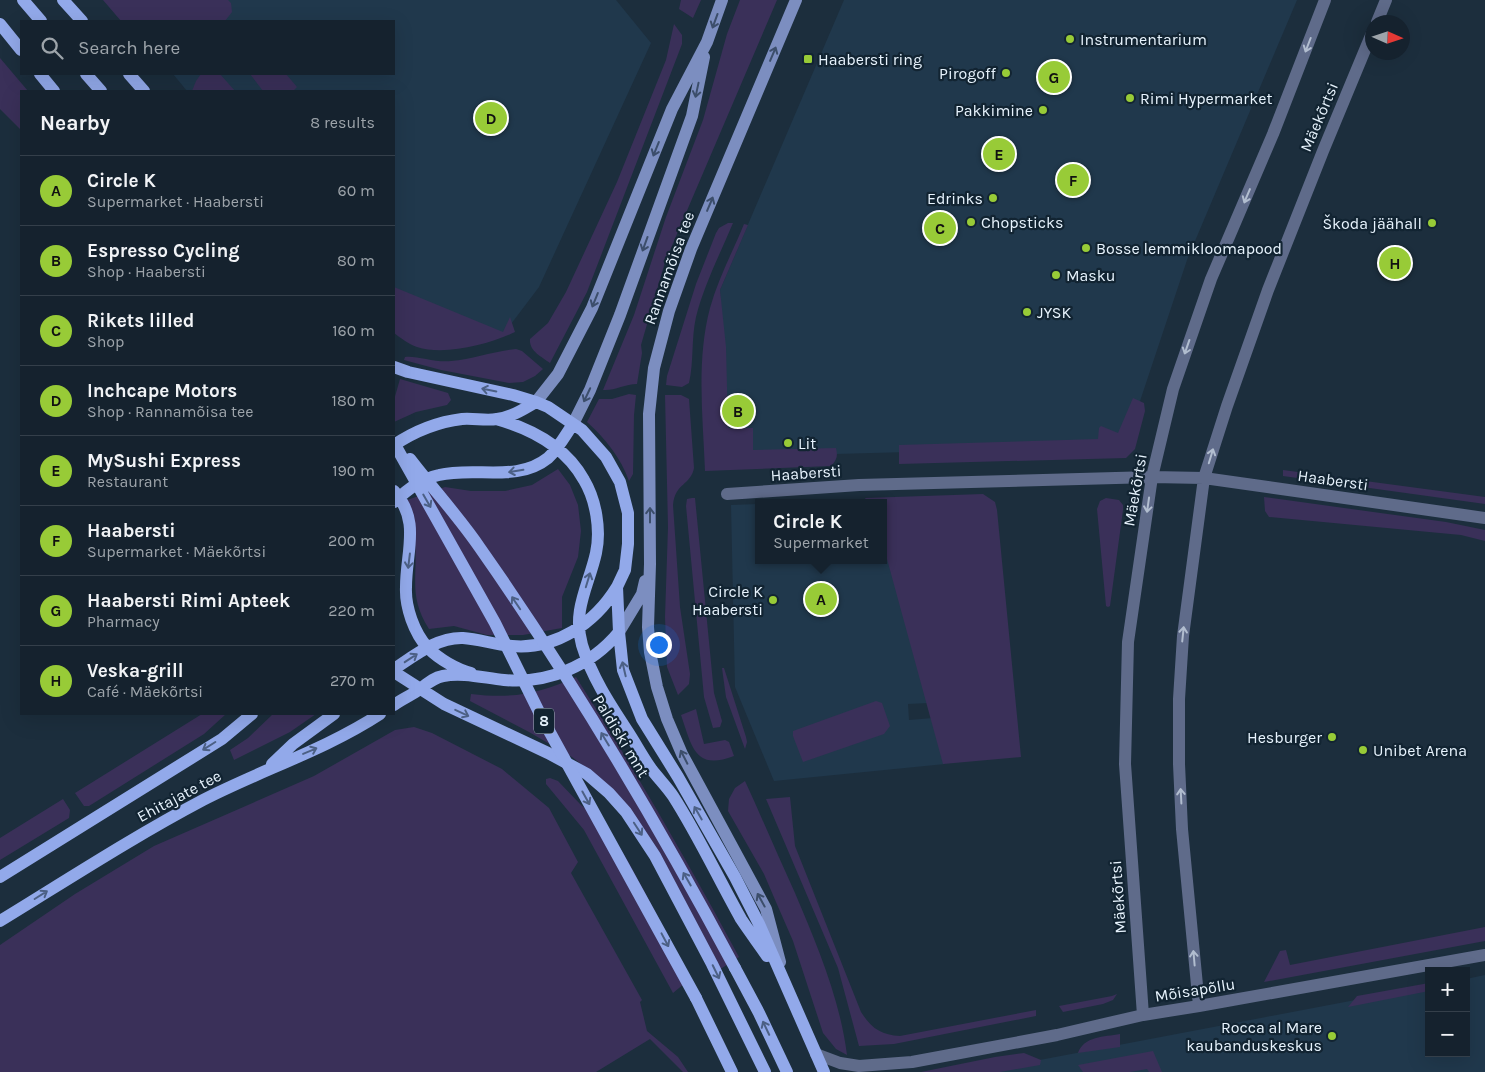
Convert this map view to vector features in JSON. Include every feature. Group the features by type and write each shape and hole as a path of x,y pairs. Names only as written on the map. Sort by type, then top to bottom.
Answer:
{"main road":[{"path":"23,0 40,20"},
{"path":"63,0 81,20"},
{"path":"496,420 519,413 536,402 558,374 592,308 672,109 707,42 722,0"},
{"name":"Rannamõisa tee","path":"650,564 649,414 654,368 669,311 691,249 796,0"},
{"path":"0,24 20,49"},
{"path":"485,678 464,671 447,662 428,647 415,627 407,601 406,587 411,543 410,526 396,496 422,480 440,474 459,472 503,473 524,469 547,458 558,448 573,424 590,390 620,315 692,116 707,42"},
{"path":"41,75 53,90"},
{"path":"87,75 100,90"},
{"path":"130,75 143,90"},
{"path":"395,367 408,372 513,395 548,407 592,439 606,456 620,482 628,513 628,544 625,570 618,587 608,602 579,628 557,640 532,646 513,646 462,638 444,641 428,647 395,670"},
{"path":"395,443 415,432 438,423 463,419 496,420 520,426 558,448 585,481 598,525 596,552 582,597 579,628 582,645 595,678 651,768 673,795 742,920 784,980"},
{"name":"Paldiski mnt","path":"395,439 480,547 588,711 694,892 759,1013 787,1072"},
{"name":"8","path":"395,446 495,623 542,718 696,998 732,1072"},
{"path":"395,704 431,680 443,676 460,675 506,680 538,679 576,667 589,660 608,645 619,632 642,594 650,564"},
{"path":"650,564 648,601 650,652 656,687 682,754 766,909 784,980"},
{"path":"618,587 619,632"},
{"name":"Paldiski mnt","path":"619,632 623,670 642,719 678,777 759,924 824,1072"},
{"path":"395,672 420,689"},
{"name":"8","path":"420,689 444,704 548,753 587,774 609,793 626,812 664,872 765,1072"},
{"name":"Ehitajate tee","path":"0,877 222,739 251,715"},
{"path":"265,771 293,744 333,715"},
{"name":"Ehitajate tee","path":"0,921 140,835 204,800 333,741 378,715"}],"street":[{"name":"Mäekõrtsi","path":"1143,1015 1125,764 1128,642 1152,477 1172,389 1211,279 1273,134 1325,0"},
{"path":"1380,15 1386,0"},
{"name":"Mäekõrtsi","path":"1199,1006 1182,829 1179,699 1183,636 1204,478 1268,290 1365,50"},
{"name":"Haabersti","path":"727,494 860,485 1152,477 1204,478 1485,518"},
{"name":"Mõisapõllu","path":"816,1054 840,1063 858,1066 912,1062 1057,1035 1143,1015 1485,955"},
{"name":"Mõisapõllu","path":"897,1072 912,1062"}],"shaded area":[{"path":"103,0 228,0 231,3 232,12 226,20 120,20"},
{"path":"115,0 616,0 651,43 539,287 502,336 395,317 395,90 186,90 174,75 395,75 395,20 131,20"},
{"path":"681,0 701,0 693,18 679,9"},
{"path":"740,0 777,0 665,262 641,345 642,353 637,384 603,390 634,315 666,217 703,120 727,34"},
{"path":"844,0 1297,0 1187,260 1125,446 729,457 720,290"},
{"path":"674,24 682,35 682,44 587,292 550,363 531,347 530,339 548,323 566,292 617,182 666,60"},
{"path":"0,58 27,90 20,90 20,129 0,109"},
{"path":"200,75 221,75 234,90 192,90"},
{"path":"251,75 287,75 297,87 294,90 262,90"},
{"path":"728,223 733,223 708,281 696,317 689,383 682,387 666,385 667,376 696,284 716,233 719,228"},
{"path":"744,224 748,225 720,290 726,347 728,428 753,428 753,450 836,448 835,462 831,466 705,471 701,389 706,328 717,286"},
{"path":"395,287 503,332 510,317 515,332 493,341 454,349 428,349 408,343 395,334"},
{"path":"516,349 522,351 543,369 535,376 523,382 509,383 441,370 404,360 405,357 409,357 451,361"},
{"path":"400,379 448,393 451,400 447,405 416,412 395,422 395,396"},
{"path":"629,394 636,395 633,474 629,481 622,464 612,449 587,422 599,399 612,399"},
{"path":"665,395 681,395 689,399 694,468 690,478 677,492 673,505 680,607 690,674 689,684 678,695 667,667 665,617 668,527"},
{"path":"1133,398 1144,403 1145,411 1135,449 1126,458 899,464 899,445 1098,439 1101,426 1118,433"},
{"path":"558,469 570,485 578,505 581,531 578,557 562,597 562,628 523,635 487,635 454,626 429,629 422,617 416,596 415,542 407,500 445,487 471,491 505,491 532,485"},
{"path":"1283,470 1485,497 1485,504 1283,476"},
{"path":"983,494 995,502 1021,757 943,764 887,559 887,499 865,498"},
{"path":"1264,497 1446,522 1485,530 1485,541 1461,535 1269,517 1265,511"},
{"path":"695,498 714,693 722,721 720,727 713,728 704,697 686,506 687,499"},
{"path":"1106,498 1119,500 1123,505 1110,606 1108,607 1106,606 1097,509 1100,501"},
{"path":"755,504 755,564 887,564 887,550 928,703 908,704 909,720 933,718 945,764 774,781 735,687 731,505"},
{"path":"722,668 724,668 746,737 745,749 726,697"},
{"path":"576,677 660,816 739,957 719,970 664,864 590,771 572,757 470,701 471,694 500,696 525,694 550,688"},
{"path":"876,701 882,703 890,726 884,734 803,762 793,736 793,731"},
{"path":"696,709 704,744 725,740 729,742 734,756 721,760 711,760 703,758 697,753 688,737 681,715"},
{"path":"200,715 225,715 204,734 89,806 84,806 75,793"},
{"path":"272,715 315,715 290,732 234,760 230,750 248,738"},
{"path":"414,727 432,733 502,769 549,808 578,862 571,873 642,1000 640,1002 647,1031 678,1057 688,1072 683,1072 650,1039 596,1072 0,1072 0,945 75,894 154,846 314,776 395,730"},
{"path":"550,778 558,781 581,805 598,819 614,838 629,863 691,978 673,993 584,830 546,784 546,779"},
{"path":"745,781 819,952 839,1013 847,1055 836,1049 823,1033 793,941 764,874 728,811 729,799 735,788"},
{"path":"790,797 795,846 861,1012 877,1030 900,1036 1036,1010 1036,1016 894,1044 859,1046 838,968 766,799"},
{"path":"63,799 70,810 69,818 0,860 0,838"},
{"path":"1485,927 1485,941 1264,982 1280,951 1286,950 1290,965"},
{"name":"Rocca al Mare kaubanduskeskus","path":"1485,975 1485,1072 977,1072 1425,987 1425,1057 1470,1057 1470,978"},
{"path":"1425,984 1425,992 1348,1007 1357,996"},
{"path":"1117,994 1113,1000 1103,1004 1063,1012 1059,1006 1112,996"},
{"path":"1120,1034 1120,1047 1078,1053 1081,1047 1090,1040"},
{"path":"1153,1051 1162,1072 1149,1072 1147,1069 1130,1072 1083,1072 1078,1065"},
{"path":"1024,1053 1041,1060 1040,1065 1000,1072 921,1072 995,1057"}],"place":[{"name":"Instrumentarium","path":"1070,39"},
{"name":"Haabersti ring","path":"808,59"},
{"name":"Pirogoff","path":"1006,73"},
{"name":"Haabersti Rimi Apteek","path":"1054,77"},
{"name":"Rimi Hypermarket","path":"1130,98"},
{"name":"Pakkimine","path":"1043,110"},
{"name":"Inchcape Motors","path":"491,118"},
{"name":"MySushi Express","path":"999,154"},
{"name":"Haabersti","path":"1073,180"},
{"name":"Edrinks","path":"993,198"},
{"name":"Chopsticks","path":"971,222"},
{"name":"Škoda jäähall","path":"1432,223"},
{"name":"Rikets lilled","path":"940,228"},
{"name":"Bosse lemmikloomapood","path":"1086,248"},
{"name":"Veska-grill","path":"1395,263"},
{"name":"Masku","path":"1056,275"},
{"name":"JYSK","path":"1027,312"},
{"name":"Espresso Cycling","path":"738,411"},
{"name":"Lit","path":"788,443"},
{"name":"Circle K","path":"821,599"},
{"name":"Circle K Haabersti","path":"773,600"},
{"name":"Hesburger","path":"1332,737"},
{"name":"Unibet Arena","path":"1363,750"},
{"name":"Rocca al Mare kaubanduskeskus","path":"1332,1036"}]}
